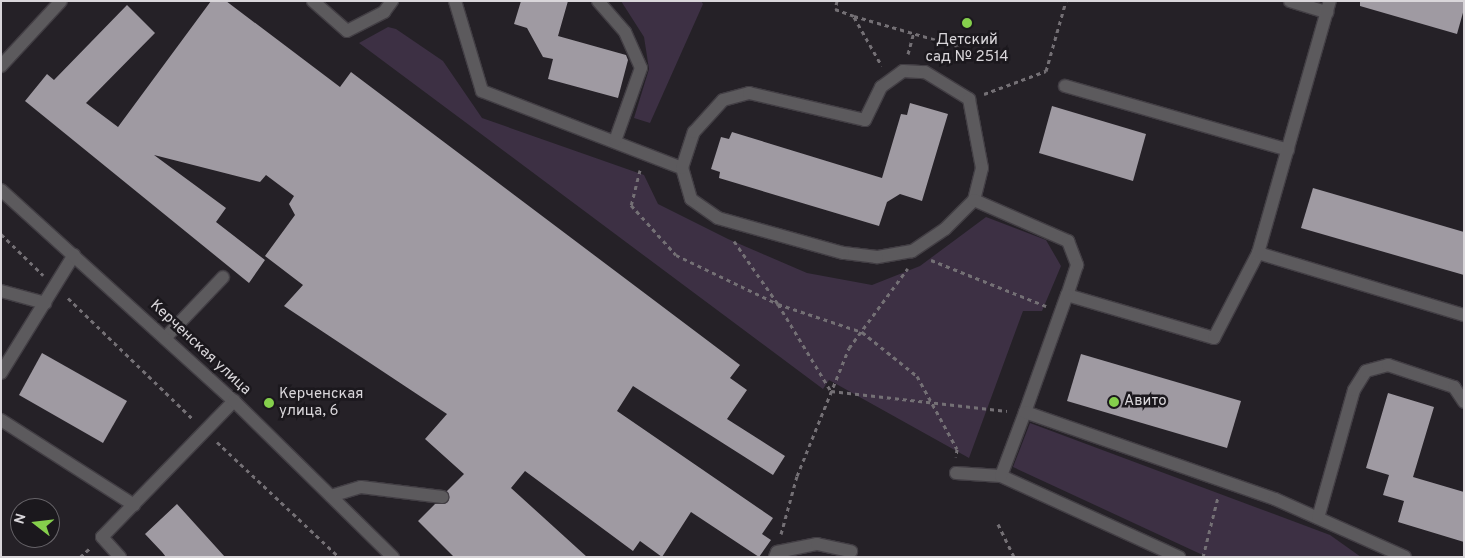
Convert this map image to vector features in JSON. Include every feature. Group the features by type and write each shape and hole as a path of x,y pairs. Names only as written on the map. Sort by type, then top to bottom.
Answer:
{"street":[{"path":"1,66 61,1"},
{"path":"313,1 347,31 384,12 392,1"},
{"path":"455,1 482,91 682,168"},
{"path":"460,19 464,1"},
{"path":"598,1 625,32 641,68 615,141"},
{"path":"1067,295 1214,338 1258,253 1328,7 1290,1"},
{"path":"903,71 926,72 969,100 982,168 974,200 946,229 912,251 877,257 843,253 718,218 691,199 682,168 694,132 723,100 749,93 865,120 881,87 890,80 903,71"},
{"path":"1065,86 1288,150"},
{"name":"Керченская улица","path":"1,190 234,401 393,557"},
{"path":"974,200 1068,242 1077,265 1001,476"},
{"path":"1258,253 1464,315"},
{"path":"1,373 74,255"},
{"path":"165,338 223,277"},
{"path":"1,291 44,303"},
{"path":"1318,518 1354,390 1366,371 1388,365 1454,387 1464,402"},
{"path":"120,557 102,537 234,401"},
{"path":"1025,412 1223,481 1318,518 1406,557"},
{"path":"1,420 134,505"},
{"path":"956,473 1001,476 1179,557"},
{"path":"330,496 361,487 442,497"},
{"path":"776,554 817,544 851,551"}],"path":[{"path":"837,1 835,9 854,16 957,46 960,39"},
{"path":"969,100 1046,71 1066,1"},
{"path":"854,16 890,80"},
{"path":"644,153 631,204 676,255 778,304 862,332 917,376 935,405 957,449 956,473"},
{"path":"718,218 778,304 831,391"},
{"path":"1,234 338,557"},
{"path":"776,554 797,476 849,348 907,273 912,251 968,277 1061,312"},
{"path":"831,391 935,405 1025,412"},
{"path":"1203,557 1223,481"},
{"path":"998,524 1014,557"}],"shaded area":[{"path":"621,1 701,1 703,4 650,123 634,118 649,69 644,37"},
{"path":"388,27 396,29 443,61 482,118 644,175 658,204 728,239 807,273 872,285 920,266 986,217 1046,240 1061,266 1042,311 1023,311 969,458 829,380 823,389 359,43"},
{"path":"1030,423 1330,535 1361,557 1207,557 1013,467"}],"building":[{"path":"211,1 226,1 340,87 351,72 740,365 730,378 747,390 727,419 785,456 773,475 633,386 617,411 773,518 762,534 771,540 759,557 691,512 662,557 640,541 633,551 525,471 511,488 587,557 454,557 418,521 435,504 448,502 447,491 464,474 425,439 447,414 284,306 303,285 265,256 295,215 289,204 294,196 266,175 260,182 154,155 226,208 216,222 265,260 249,283 25,101 47,74 54,80 127,5 155,33 86,103 118,127"},
{"path":"521,1 568,1 558,36 626,55 628,60 618,98 548,79 553,59 543,57 527,28 514,24"},
{"path":"1360,1 1464,1 1464,9 1457,34 1360,6"},
{"path":"910,103 948,114 922,201 900,194 887,202 879,226 719,178 720,172 711,169 721,137 729,139 732,132 882,178 901,114 907,115"},
{"path":"1052,106 1146,134 1133,181 1039,153"},
{"path":"1313,188 1464,232 1464,275 1301,228"},
{"path":"42,353 127,401 103,443 19,395"},
{"path":"1081,354 1241,401 1227,448 1067,401"},
{"path":"1388,393 1434,407 1413,477 1464,492 1464,542 1398,522 1404,501 1383,495 1389,475 1366,468"},
{"path":"177,504 225,557 166,557 145,534"}],"place":[{"name":"Детский сад № 2514","path":"967,23"},
{"name":"Авито","path":"1114,402"},
{"name":"Керченская улица, 6","path":"269,403"}]}
